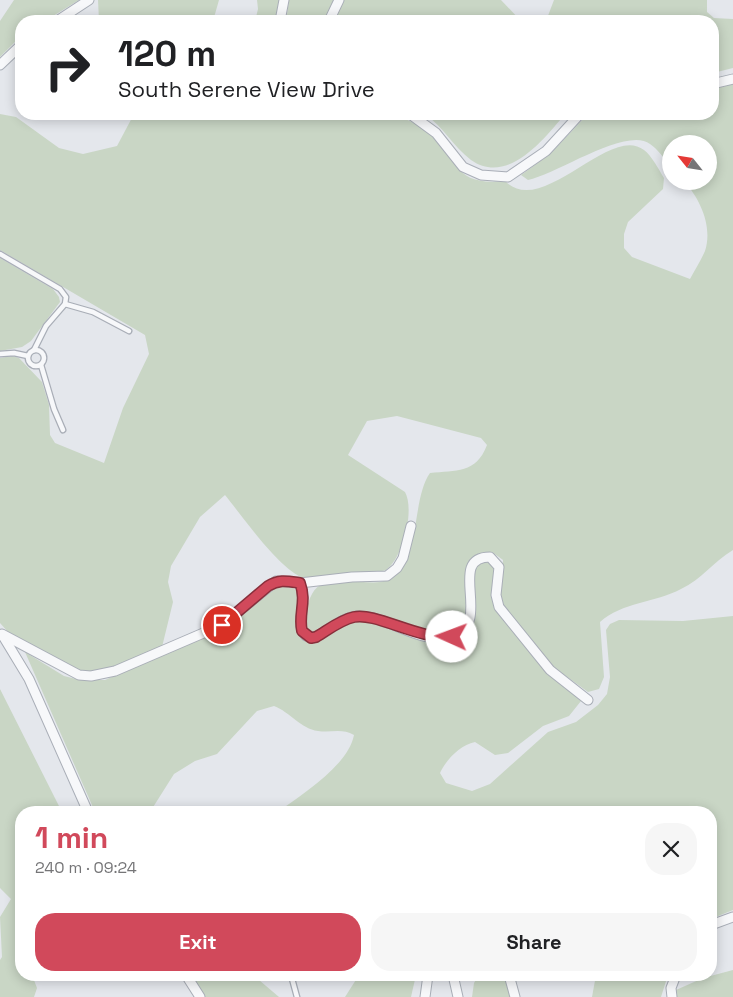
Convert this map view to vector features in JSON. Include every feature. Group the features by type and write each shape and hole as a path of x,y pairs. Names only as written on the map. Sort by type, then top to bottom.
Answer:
{"street":[{"path":"66,15 90,0"},
{"path":"281,15 284,0"},
{"path":"332,15 339,0"},
{"path":"0,65 15,51"},
{"path":"719,82 733,79"},
{"path":"418,120 436,133 463,167 481,175 496,176 508,176 546,151 574,120"},
{"path":"1,633 29,647 68,671 85,676 115,672 222,625 276,581 300,583 352,577 387,576 397,568 402,558 411,526"},
{"path":"300,583 304,594 300,624 302,631 311,638 356,616 367,617 424,636 452,637 461,633 471,620 468,583 472,568 480,559 490,557 499,567 496,595 499,607 550,670 588,700"},
{"path":"1,633 29,679 85,806"},
{"path":"717,923 733,917"},
{"path":"190,981 200,997"},
{"path":"425,997 427,981"},
{"path":"454,981 458,997"},
{"path":"511,981 515,997"},
{"path":"672,997 671,988 674,981"}],"lane":[{"path":"0,254 60,289 66,297 65,304 46,326 34,350 28,356"},
{"path":"65,304 93,312 129,331"},
{"path":"34,350 39,350 43,354 44,360 41,365 54,409 63,430"},
{"path":"0,354 14,352 28,356"},
{"path":"28,356 31,365 41,365"},
{"path":"293,981 297,997"}],"green space":[{"path":"14,0 79,0 55,15 15,15 15,42 0,57 0,21"},
{"path":"98,0 219,0 215,15 99,15"},
{"path":"257,0 280,0 278,15 256,15"},
{"path":"289,0 335,0 328,15 287,15"},
{"path":"343,0 501,0 515,15 337,15"},
{"path":"554,0 707,0 707,12 710,15 548,15"},
{"path":"719,18 733,19 733,68 719,72"},
{"path":"733,84 733,550 681,589 671,594 618,610 600,622 604,677 599,689 588,692 552,666 501,605 503,560 492,552 481,553 467,574 468,615 465,623 456,632 445,635 432,634 418,631 378,616 368,615 330,629 315,632 307,631 303,624 307,605 318,587 325,583 343,580 380,582 394,576 402,568 412,543 420,497 430,473 464,469 471,466 477,461 487,445 481,438 397,416 367,421 348,455 405,492 408,500 409,510 406,533 398,555 386,570 345,576 303,578 283,564 272,553 225,495 200,517 171,566 168,582 173,602 162,647 131,661 109,668 87,671 76,670 9,633 0,623 0,358 12,356 19,358 42,382 49,405 50,435 55,443 104,463 123,408 149,354 145,335 0,250 0,114 15,117 15,120 20,120 59,148 83,154 117,146 131,120 408,120 430,134 440,144 459,170 466,175 475,180 488,182 505,181 520,189 538,188 556,181 613,149 630,145 644,150 655,163 662,175 662,190 628,222 624,234 624,248 632,257 690,279 705,251 707,242 704,213 691,190 718,190 718,135 662,135 662,156 650,144 639,140 625,141 591,153 541,176 528,180 521,175 550,154 582,120 719,120 719,88"},
{"path":"432,120 560,120 524,156 512,163 498,167 485,166 471,160"},
{"path":"0,258 53,289 60,302 31,341 22,347 0,351"},
{"path":"487,561 494,567 496,580 493,595 548,673 581,701 569,716 543,726 508,753 495,755 475,742 459,750 450,758 440,773 446,783 472,791 490,784 548,732 576,722 598,705 607,694 610,677 606,630 610,624 619,620 683,621 733,616 733,910 717,917 717,806 286,806 334,768 343,758 354,735 345,732 312,730 274,706 257,711 217,754 195,761 174,774 154,806 92,806 25,652 64,676 80,680 105,680 225,627 277,586 290,586 297,591 300,602 296,629 299,636 307,642 315,642 357,619 427,641 449,642 465,636 472,626 474,614 472,577 476,567"},
{"path":"0,689 59,806 15,806 15,981 34,981 37,988 34,997 0,997 0,960 2,957 0,917 11,899 0,888"},
{"path":"733,970 733,997 676,997 676,990 696,981 717,981 717,974"},
{"path":"195,981 260,981 279,997 205,997"},
{"path":"355,981 415,981 411,997 345,997"},
{"path":"475,981 509,981 513,997 472,997"},
{"path":"595,981 666,981 661,997 592,997"}],"route":[{"path":"222,625 234,617 268,586 276,581 284,581 300,583 304,594 304,603 300,624 302,631 311,638 316,637 344,620 356,616 367,617 424,636 452,637"}]}
